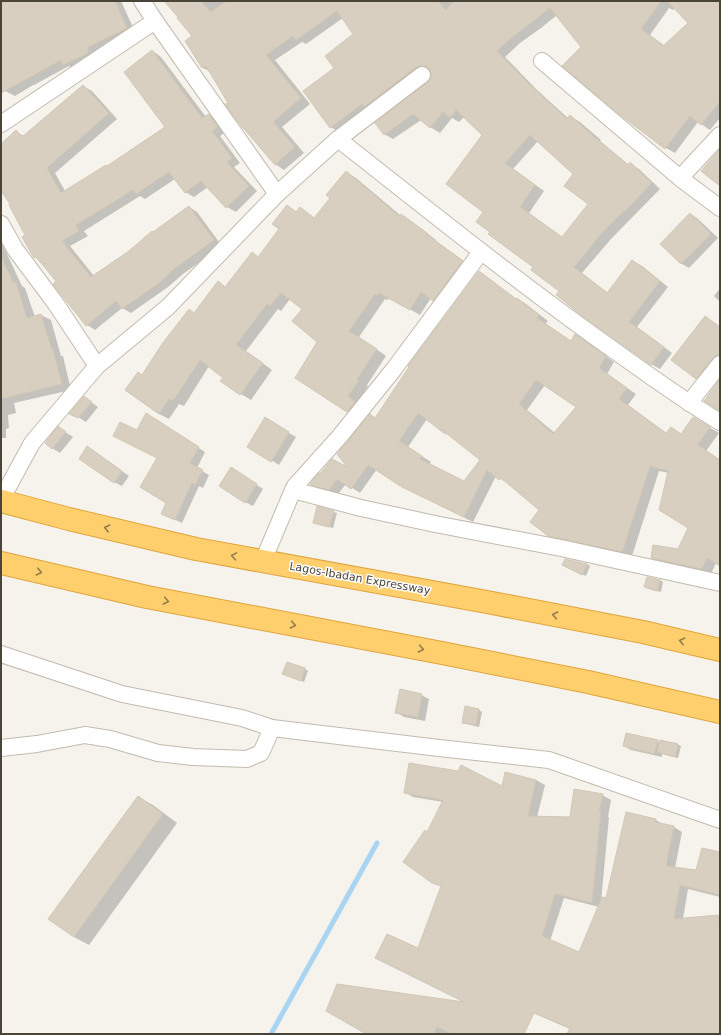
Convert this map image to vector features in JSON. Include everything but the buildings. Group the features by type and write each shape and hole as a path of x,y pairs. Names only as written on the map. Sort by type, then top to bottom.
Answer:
{"highway":[{"name":"Lagos-Ibadan Expressway","path":"1,500 69,519 189,547 643,632 720,650"},
{"path":"1,563 147,597 450,654 588,682 720,712"}],"street":[{"path":"142,1 277,194"},
{"path":"1,124 155,21"},
{"path":"542,61 680,178 720,208"},
{"path":"1,500 32,443 96,366 168,307 277,194 338,139 422,75"},
{"path":"680,178 720,135"},
{"path":"338,139 582,328 720,422"},
{"path":"1,224 15,249 56,304 96,366"},
{"path":"263,561 293,490 340,436 394,369 482,252"},
{"path":"690,403 720,364"},
{"path":"293,490 361,508 561,548 720,583"},
{"path":"1,654 122,694 242,718 272,728 549,760 720,820"},
{"path":"1,748 85,736 110,739 158,753 193,757 247,759 260,753 272,728"}],"waterway":[{"path":"271,1034 377,843"}]}
